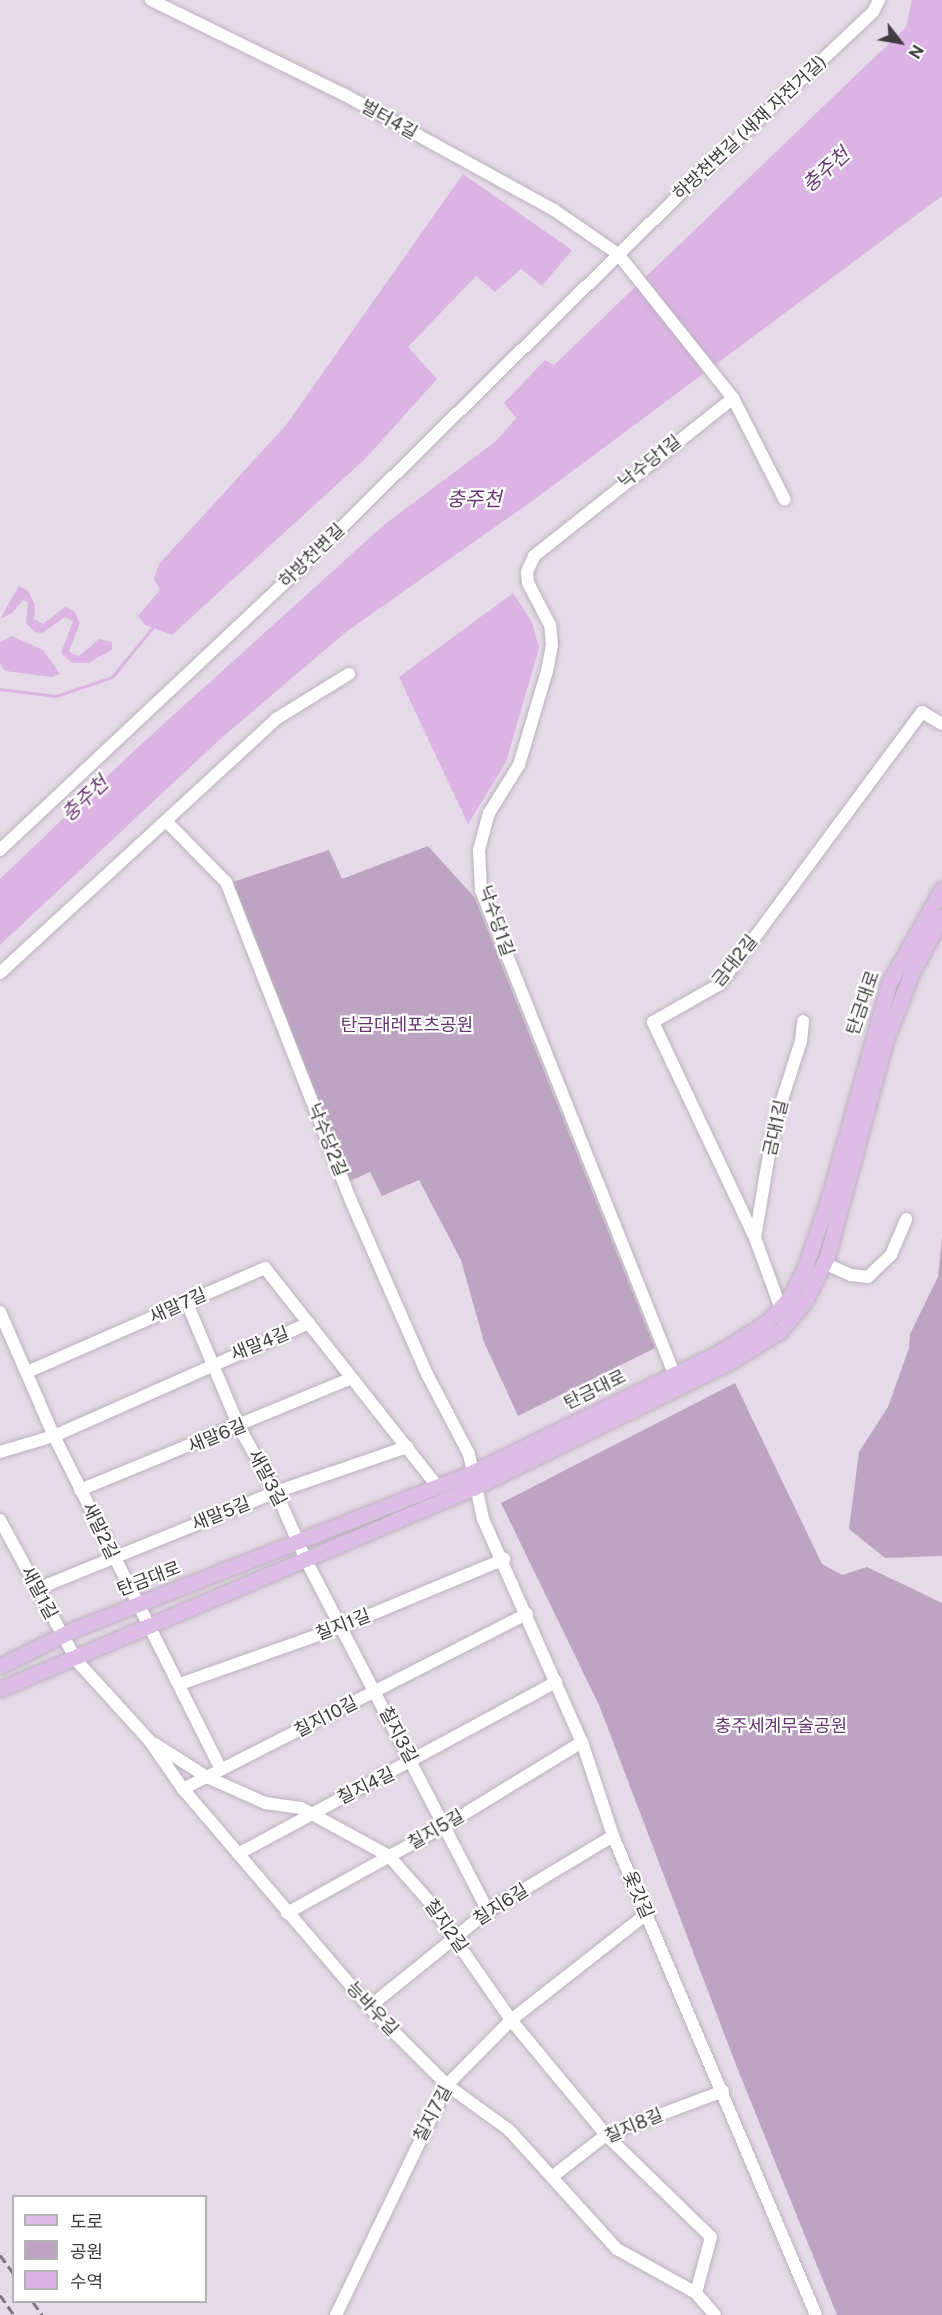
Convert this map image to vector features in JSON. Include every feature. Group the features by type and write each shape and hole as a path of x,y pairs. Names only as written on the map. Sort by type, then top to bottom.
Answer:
{"main road":[{"name":"탄금대로","path":"677,1380 750,1334 781,1309 814,1243 889,983 942,889"},
{"name":"탄금대로","path":"2,1689 73,1656 306,1560 677,1380 745,1354 780,1331 805,1301 824,1263 886,1039 900,999 937,936 942,917"},
{"name":"탄금대로","path":"0,1666 62,1635 438,1486 474,1479"}],"street":[{"name":"벌터4길","path":"152,0 343,94 554,210 618,254 729,393 785,500"},
{"name":"하방천변길 (새재 자전거길)","path":"618,254 873,12 879,0"},
{"name":"하방천변길","path":"0,850 288,579 618,254"},
{"name":"낙수당1길","path":"677,1380 481,890 479,850 489,813 519,765 547,671 552,646 550,625 528,583 527,572 534,556 729,393"},
{"path":"0,974 276,719 349,674"},
{"name":"금대2길","path":"781,1309 755,1238 653,1022 720,984 922,711 942,724"},
{"name":"낙수당2길","path":"166,821 226,882 351,1201 426,1374 469,1454 474,1479"},
{"name":"금대1길","path":"755,1238 774,1125 801,1041 803,1021"},
{"path":"824,1263 851,1275 868,1277 891,1255 906,1219"},
{"name":"새말7길","path":"27,1372 265,1268 309,1323"},
{"name":"새말3길","path":"187,1303 239,1427 276,1492 306,1560"},
{"name":"새말2길","path":"0,1312 54,1436 112,1556 150,1624"},
{"name":"새말4길","path":"0,1452 54,1436 213,1363 309,1323 438,1486"},
{"name":"새말6길","path":"80,1490 239,1427 352,1378"},
{"name":"새말5길","path":"37,1589 112,1556 276,1492 407,1447"},
{"name":"옻갓길","path":"474,1479 483,1519 504,1559 582,1742 613,1836 816,2315"},
{"name":"새말1길","path":"0,1520 73,1656"},
{"name":"칠지1길","path":"180,1684 341,1627 504,1559"},
{"name":"칠지3길","path":"306,1560 447,1825 488,1911"},
{"name":"칠지10길","path":"220,1770 527,1614"},
{"path":"150,1624 220,1770 183,1789"},
{"name":"능바우길","path":"73,1656 148,1740 183,1789 369,2007 447,2085 509,2130 617,2249 696,2293 715,2315"},
{"name":"칠지4길","path":"238,1854 311,1813 413,1762 556,1682"},
{"name":"칠지2길","path":"148,1740 207,1777 265,1803 302,1808 389,1856 428,1899 512,2020 606,2134 711,2237 696,2293"},
{"name":"칠지5길","path":"287,1913 447,1825 582,1742"},
{"name":"칠지6길","path":"369,2007 488,1911 613,1836"},
{"name":"칠지7길","path":"336,2315 447,2085 512,2020 646,1914"},
{"name":"칠지8길","path":"553,2176 606,2134 723,2091"}],"green space":[{"name":"탄금대레포츠공원","path":"428,846 475,898 655,1348 518,1416 484,1342 461,1260 419,1180 382,1196 370,1172 350,1181 233,882 329,850 342,879"},
{"path":"942,1236 942,1556 885,1558 849,1529 859,1452 888,1407 909,1348 910,1334 938,1277"},
{"name":"충주세계무술공원","path":"735,1383 822,1564 842,1575 867,1567 942,1603 942,2315 837,2315 738,2070 599,1705 501,1503"}],"water":[{"name":"충주천","path":"912,0 942,0 942,196 535,499 346,632 218,741 0,945 0,879 138,747 385,524 496,441 516,418 504,403 545,360 554,365 906,27"},
{"path":"463,174 572,250 542,286 521,269 495,292 476,276 408,347 437,379 366,458 172,635 145,625 138,616 160,590 154,579 159,564 286,425"},
{"path":"19,586 28,591 35,605 34,619 43,624 65,607 74,611 80,623 69,651 73,654 79,656 99,639 112,642 112,650 88,663 72,663 61,653 73,621 65,617 42,633 35,632 26,623 28,603 23,600 12,613 0,619"},
{"path":"513,593 532,622 539,648 506,762 468,824 399,677"},
{"path":"12,636 43,650 60,674 52,677 5,671 0,663 0,642"}],"waterway":[{"path":"0,689 56,696 112,677 152,628"}],"railway":[{"path":"0,2255 12,2271"},
{"path":"0,2295 14,2315"},
{"path":"34,2303 42,2315"}]}
